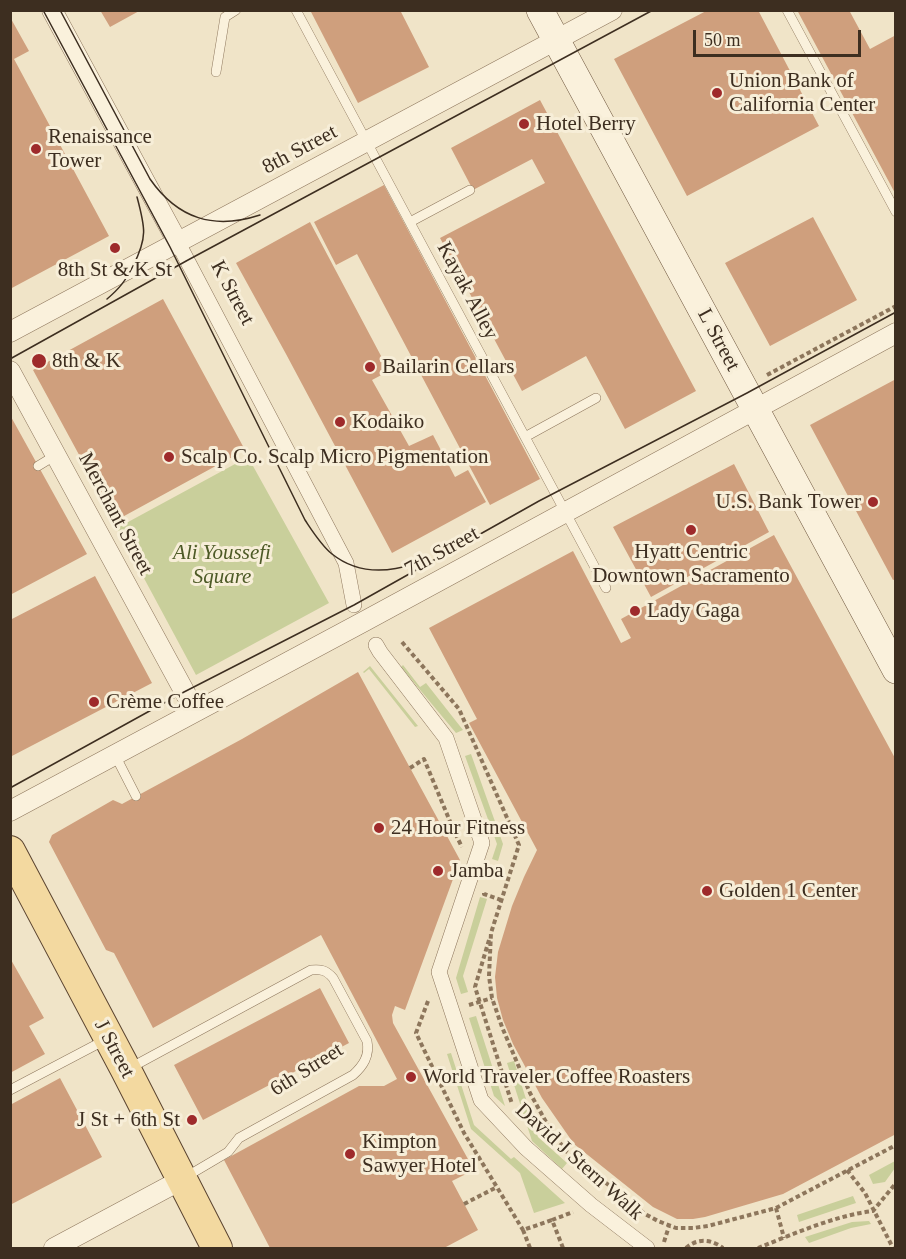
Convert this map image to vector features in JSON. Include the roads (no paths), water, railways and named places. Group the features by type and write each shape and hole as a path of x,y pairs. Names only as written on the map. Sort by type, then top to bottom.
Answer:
{"main road":[{"name":"L Street","path":"540,10 896,670"},
{"name":"J Street","path":"10,851 217,1248"}],"street":[{"name":"K Street","path":"52,10 178,243 346,563 354,605"},
{"name":"8th Street","path":"10,332 612,10"},
{"name":"7th Street","path":"10,811 896,333"},
{"name":"Merchant Street","path":"10,371 195,711"},
{"name":"David J Stern Walk","path":"376,645 446,738 482,843 439,973 481,1100 526,1148 591,1205 647,1248"},
{"name":"6th Street","path":"54,1248 181,1179"}],"lane":[{"path":"216,72 225,17 236,10"},
{"name":"Kayak Alley","path":"296,10 606,588"},
{"path":"787,10 896,212"},
{"path":"410,222 470,190"},
{"path":"525,437 596,398"},
{"path":"38,466 56,455"},
{"path":"115,755 136,796"},
{"name":"6th Street","path":"126,1070 311,970 319,969 327,971 333,978 367,1041 369,1049 366,1058 361,1068 353,1075 239,1138 228,1152 181,1179"},
{"path":"10,1090 109,1038"},
{"path":"239,1138 245,1148"}],"tram line":[{"path":"43,10 170,247 311,529 332,554 351,565 382,570 414,564"},
{"path":"60,10 150,179 161,193 173,204 198,218 227,221 260,215"},
{"path":"10,359 188,260 653,10"},
{"path":"107,299 125,280 141,247 144,232 137,197"},
{"path":"10,788 184,692 354,605 539,501 747,393 896,312"}],"place":[{"name":"Union Bank of California Center","path":"717,93"},
{"name":"Hotel Berry","path":"524,124"},
{"name":"Renaissance Tower","path":"36,149"},
{"name":"8th St & K St","path":"115,248"},
{"name":"8th & K","path":"39,361"},
{"name":"Bailarin Cellars","path":"370,367"},
{"name":"Kodaiko","path":"340,422"},
{"name":"Scalp Co. Scalp Micro Pigmentation","path":"169,457"},
{"name":"U.S. Bank Tower","path":"873,502"},
{"name":"Hyatt Centric Downtown Sacramento","path":"691,530"},
{"name":"Lady Gaga","path":"635,611"},
{"name":"Crème Coffee","path":"94,702"},
{"name":"24 Hour Fitness","path":"379,828"},
{"name":"Jamba","path":"438,871"},
{"name":"Golden 1 Center","path":"707,891"},
{"name":"World Traveler Coffee Roasters","path":"411,1077"},
{"name":"J St + 6th St","path":"192,1120"},
{"name":"Kimpton Sawyer Hotel","path":"350,1154"}],"park label":[{"name":"Ali Youssefi Square","path":"222,565"}]}
